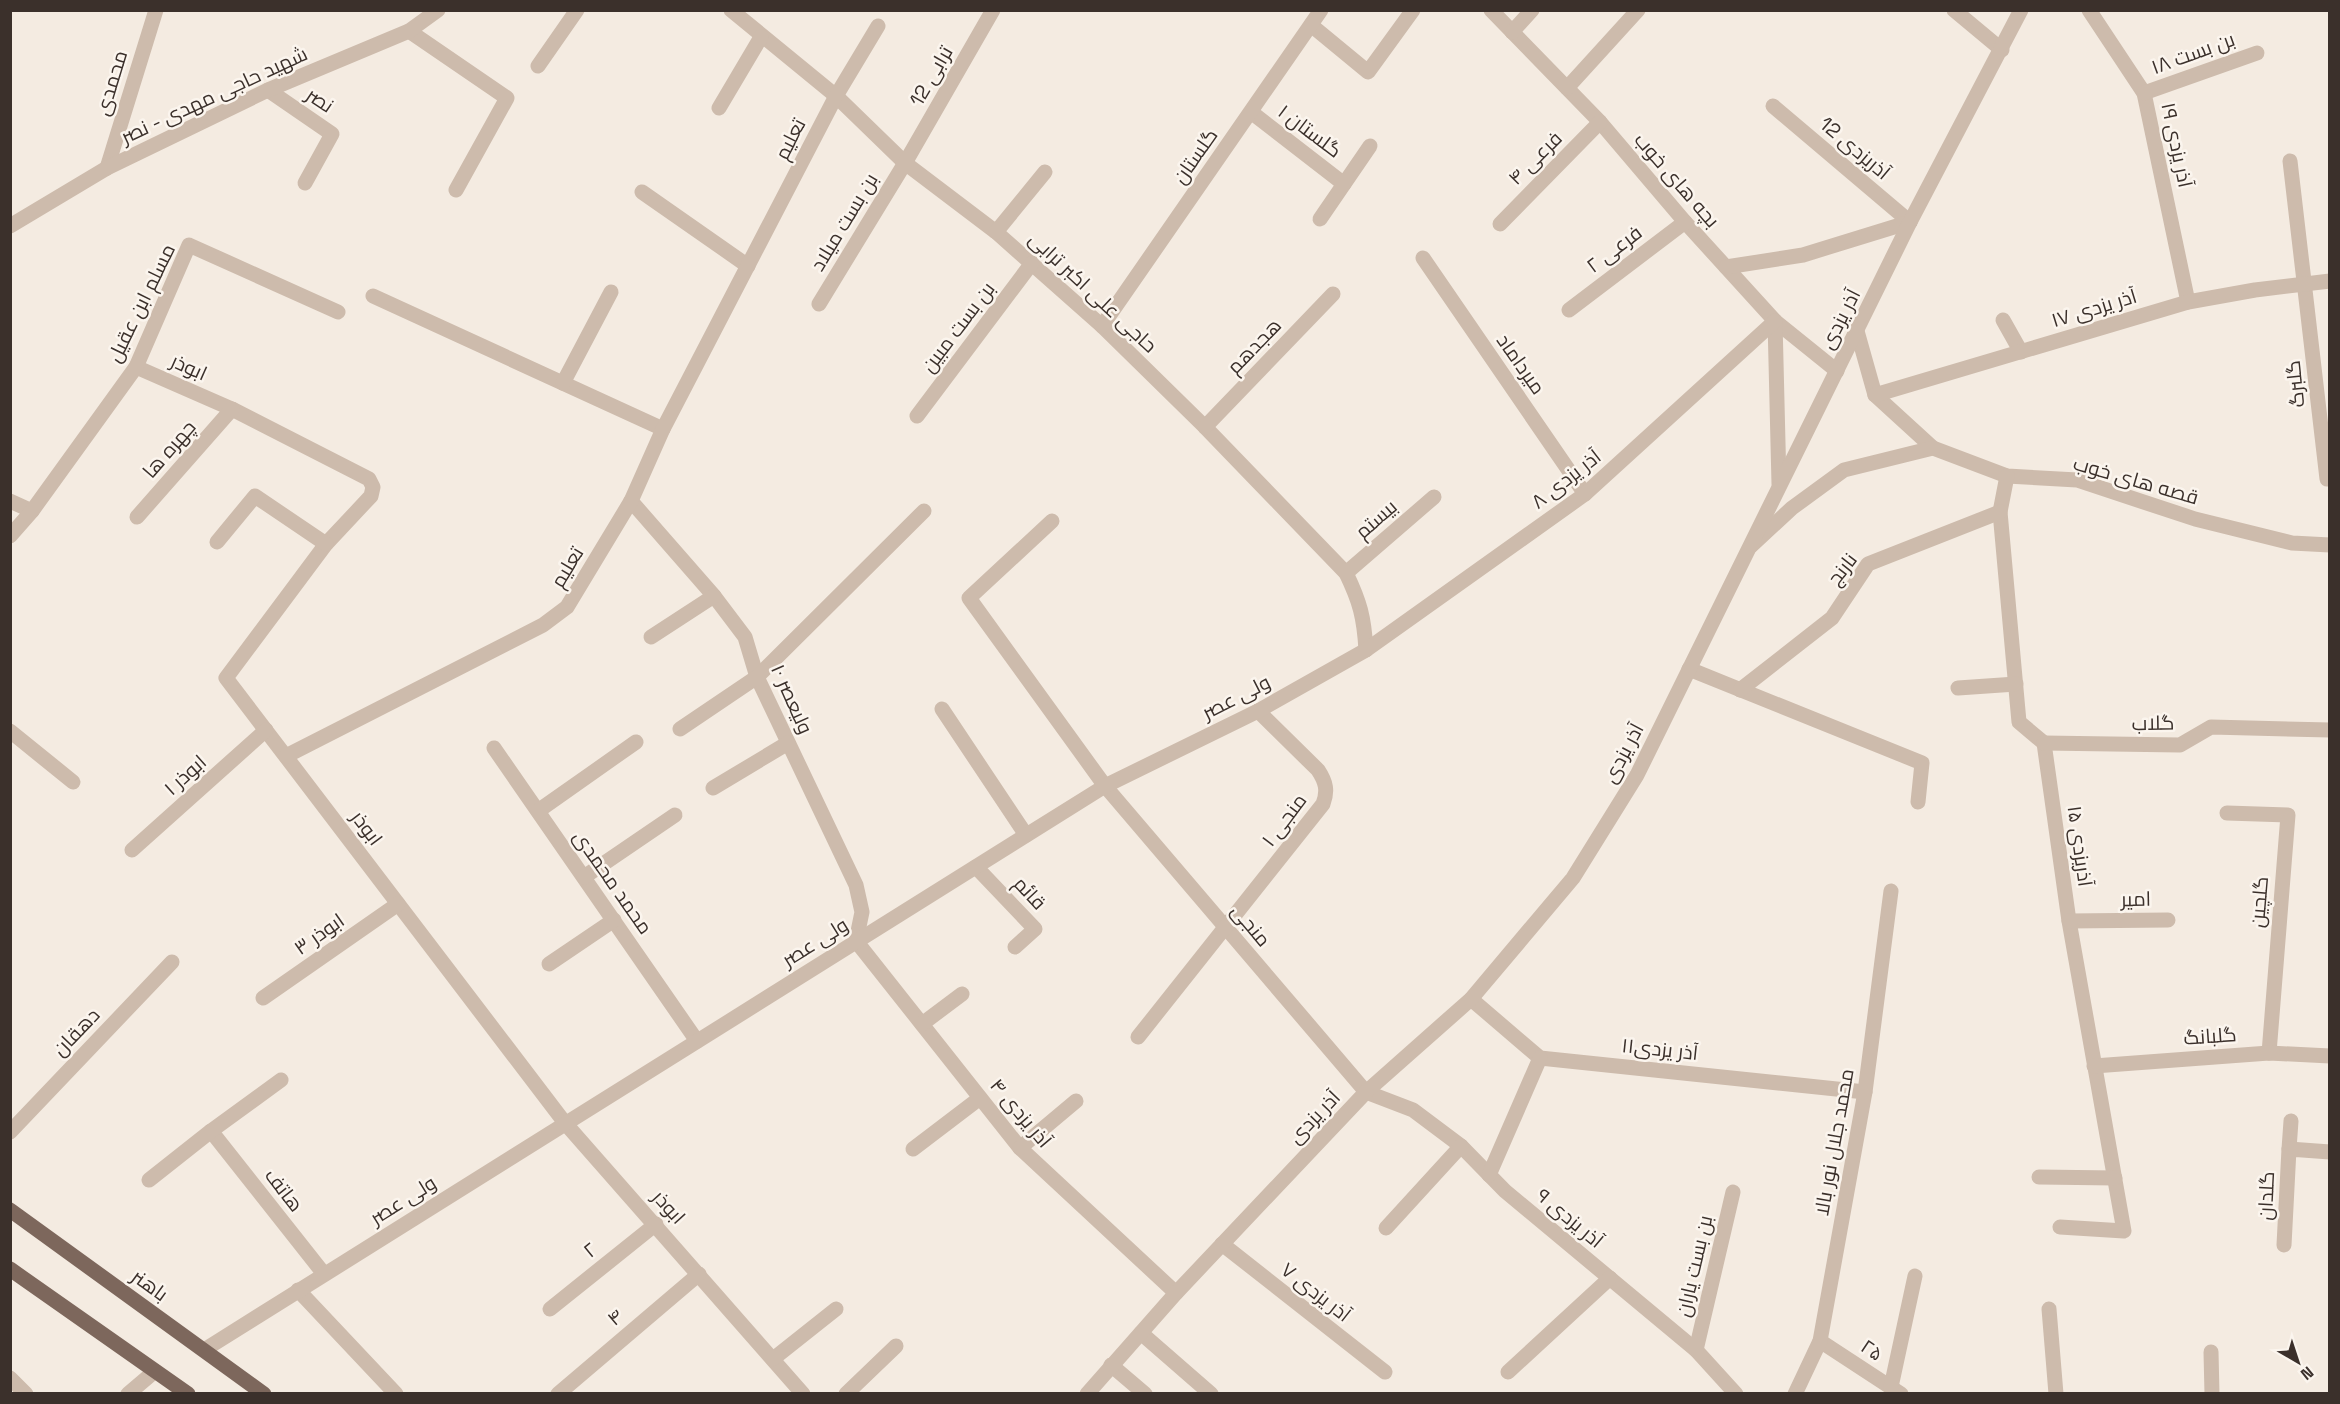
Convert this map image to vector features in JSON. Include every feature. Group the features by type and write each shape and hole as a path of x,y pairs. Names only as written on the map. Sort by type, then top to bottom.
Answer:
{"main road":[{"name":"باهنر","path":"10,1210 264,1394"},
{"path":"10,1269 188,1394"}],"street":[{"name":"محمدی","path":"107,168 156,10"},
{"name":"شهید حاجی مهدی - نصر","path":"13,218 107,168 268,90 409,31 438,10"},
{"path":"538,66 577,10"},
{"name":"حاجی علی اکبر ترابی","path":"731,10 761,37 836,96 905,163 996,232 1032,263 1102,326 1205,427 1346,573 1360,601 1365,624 1366,650"},
{"name":"ترابی 12","path":"905,163 993,10"},
{"name":"گلستان","path":"1102,326 1321,10"},
{"path":"1311,25 1368,72 1413,10"},
{"name":"بچه های خوب","path":"1491,10 1600,122 1685,222 1775,321 1837,371"},
{"path":"1512,32 1532,10"},
{"path":"1567,88 1638,10"},
{"path":"1954,10 2002,50"},
{"name":"آذر یزدی","path":"1087,1394 1176,1293 1366,1092 1471,999 1573,878 1637,775 1910,222 2021,10"},
{"name":"آذر یزدی ۱۹","path":"2089,10 2144,93 2188,302"},
{"name":"تعلیم","path":"286,756 543,625 567,607 631,501 663,429 836,96 878,26"},
{"path":"409,31 507,99 456,190"},
{"path":"718,108 761,37"},
{"name":"بن بست ۱۸","path":"2144,93 2257,53"},
{"name":"نصر","path":"268,90 332,134 305,183"},
{"name":"آذریزدی 12","path":"1773,106 1910,222"},
{"name":"گلستان ۱","path":"1251,112 1344,184"},
{"name":"فرعی ۴","path":"1500,224 1600,122"},
{"path":"1320,219 1370,146"},
{"path":"2289,161 2305,285"},
{"name":"بن بست میلاد","path":"819,304 905,163"},
{"path":"996,232 1046,172"},
{"path":"642,192 748,266"},
{"name":"فرعی ۲","path":"1569,310 1685,222"},
{"path":"1726,267 1803,255 1910,222"},
{"name":"مسلم ابن عقیل","path":"10,536 32,511 136,367 189,245 338,312"},
{"name":"میرداماد","path":"1423,258 1585,494"},
{"name":"بن بست مبین","path":"918,416 1032,263"},
{"name":"آذر یزدی ۱۷","path":"1875,395 2188,302 2255,290 2330,281"},
{"name":"گلبرگ","path":"2305,285 2327,479"},
{"path":"563,383 612,292"},
{"name":"هجدهم","path":"1205,427 1333,294"},
{"path":"373,296 663,429"},
{"path":"2003,320 2021,352"},
{"path":"1775,321 1779,484"},
{"name":"۸ آذر یزدی","path":"1366,650 1585,494 1775,321"},
{"path":"1857,331 1875,395"},
{"name":"ابوذر","path":"136,367 232,409 369,479 373,487 371,496 326,544 226,678 566,1123 803,1394"},
{"name":"قصه های خوب","path":"1875,395 1933,448 2007,476 2077,480 2195,519 2292,543 2330,545"},
{"name":"چهره ها","path":"137,517 232,409"},
{"path":"1750,546 1792,508 1844,470 1933,448"},
{"path":"2007,476 2000,512 2019,722 2044,743"},
{"path":"217,542 255,496 326,544"},
{"name":"بیستم","path":"1346,573 1434,497"},
{"path":"10,501 32,511"},
{"name":"۱۰ ولیعصر","path":"631,501 714,596 745,637 758,677 856,885 862,912 856,941"},
{"path":"680,729 758,677 924,511"},
{"name":"نارنج","path":"1740,690 1832,618 1868,564 2000,512"},
{"name":"منجی","path":"1052,521 969,598 1105,786 1366,1092"},
{"path":"651,637 714,596"},
{"name":"ولی عصر","path":"204,1350 1105,786 1258,711 1366,650"},
{"path":"1689,669 1922,763 1918,802"},
{"path":"1958,688 2016,684"},
{"path":"942,709 1026,835"},
{"name":"منجی ۱","path":"1226,928 1323,804 1326,795 1325,781 1318,770 1258,711"},
{"name":"گلاب","path":"2044,743 2180,745 2211,727 2330,730"},
{"name":"ابوذر ۱","path":"132,850 266,730"},
{"path":"10,731 73,782"},
{"path":"538,811 636,742"},
{"path":"713,788 788,743"},
{"name":"۱۵ آذریزدی","path":"2044,743 2068,921 2124,1231 2060,1227"},
{"name":"محمد محمدی","path":"494,748 697,1041"},
{"name":"گلچین","path":"2227,813 2288,815 2268,1053"},
{"path":"584,877 675,815"},
{"name":"قائم","path":"976,867 1035,929 1015,946"},
{"name":"محمد جلال نور بالا","path":"1795,1394 1820,1341 1865,1092 1891,891"},
{"name":"ابوذر ۳","path":"263,998 398,904"},
{"path":"549,964 614,920"},
{"name":"امیر","path":"2068,921 2168,920"},
{"path":"1138,1037 1226,928"},
{"name":"۴ آذر یزدی","path":"856,941 1020,1148 1176,1293"},
{"name":"دهقان","path":"10,1132 172,962"},
{"path":"922,1024 962,994"},
{"path":"1471,999 1540,1058 1489,1175"},
{"name":"گلبانگ","path":"2094,1066 2268,1053 2330,1056"},
{"name":"آذر یزدی۱۱","path":"1540,1058 1865,1092"},
{"path":"149,1179 281,1080"},
{"name":"آذر یزدی ۹","path":"1366,1092 1413,1110 1461,1146 1506,1191 1696,1350 1736,1394"},
{"path":"914,1149 980,1098"},
{"path":"1020,1148 1076,1101"},
{"name":"گلدان","path":"2284,1245 2291,1121"},
{"name":"هاتف","path":"211,1131 324,1274"},
{"path":"1386,1228 1461,1146"},
{"name":"گلدان","path":"2289,1149 2330,1152"},
{"path":"2039,1177 2115,1179"},
{"name":"بن بست یاران","path":"1696,1350 1733,1192"},
{"name":"۲","path":"550,1309 656,1224"},
{"name":"آذر یزدی ۷","path":"1222,1244 1384,1372"},
{"name":"۴","path":"558,1394 699,1274"},
{"path":"1896,1390 1915,1276"},
{"path":"1508,1372 1610,1278"},
{"path":"298,1290 396,1394"},
{"path":"773,1359 836,1309"},
{"path":"2049,1309 2056,1394"},
{"path":"1141,1333 1211,1394"},
{"name":"۲۵","path":"1820,1341 1896,1390"},
{"path":"846,1394 896,1346"},
{"path":"2211,1352 2212,1394"},
{"path":"1111,1365 1145,1394"},
{"path":"128,1394 155,1371"},
{"path":"10,1378 26,1394"}]}
